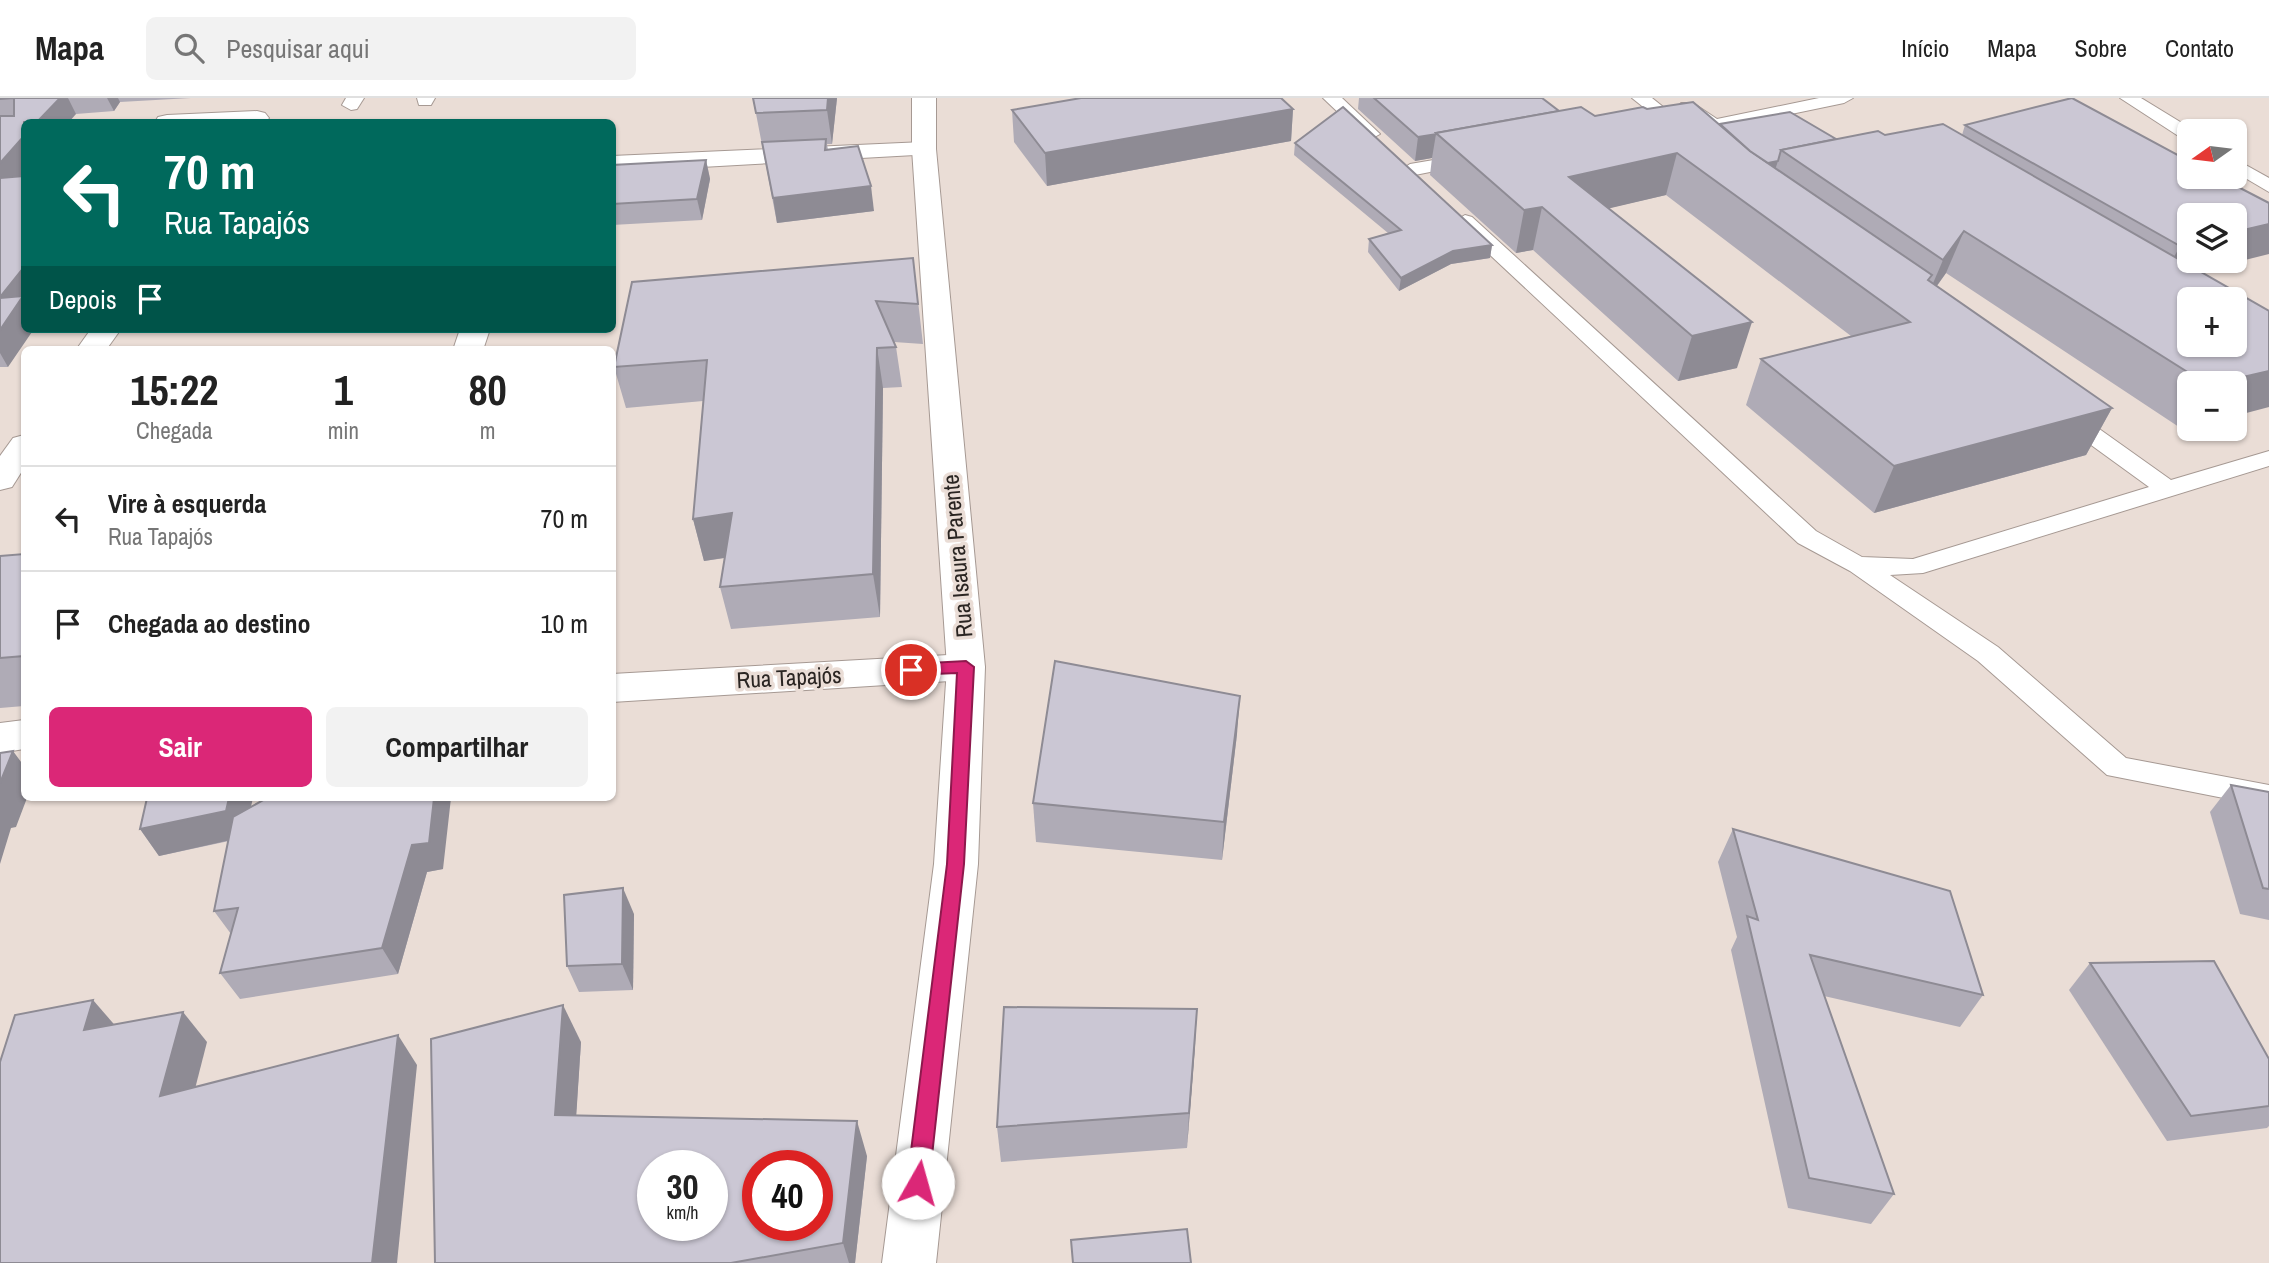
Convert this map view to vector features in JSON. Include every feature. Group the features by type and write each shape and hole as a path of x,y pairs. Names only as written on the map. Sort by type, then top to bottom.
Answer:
{"street":[{"path":"257,119 271,98"},
{"name":"Rua Isaura Parente","path":"909,1263 956,864 966,667 924,149 924,98"},
{"path":"616,164 924,149"},
{"path":"0,480 21,449"},
{"name":"Rua Tapajós","path":"616,688 966,667"},
{"path":"0,738 21,735"}],"lane":[{"path":"1332,98 1430,188"},
{"path":"1641,98 1701,145"},
{"path":"1674,98 1714,125 1844,98"},
{"path":"2129,98 2177,128"},
{"path":"1647,125 1673,121"},
{"path":"1410,170 1489,155"},
{"path":"2247,172 2269,186"},
{"path":"1450,207 1807,537 1857,565 1987,654 2118,767 2269,796"},
{"path":"2053,407 2166,488"},
{"path":"1857,565 1914,567 2269,458"}],"building":[{"path":"14,98 60,98 40,119 21,119 21,139 0,163 0,116 14,116"},
{"path":"753,98 828,98 827,110 756,113"},
{"path":"1081,98 1281,98 1293,109 1045,153 1012,110"},
{"path":"1374,98 1542,98 1559,111 1418,137"},
{"path":"2072,98 2177,155 2177,189 2242,189 2269,203 2269,224 2247,229 2247,203 2177,203 2177,244 1965,125"},
{"path":"1693,102 1750,151 1932,275 1928,280 2112,408 1894,466 1761,359 1910,322 1677,153 1569,177 1752,322 1692,336 1542,207 1524,210 1436,133 1581,107 1595,116 1643,107 1647,109"},
{"path":"1343,107 1492,245 1453,251 1401,278 1369,239 1401,230 1295,143"},
{"path":"1790,112 1836,139 1781,150 1778,161 1768,163 1720,124"},
{"path":"1943,124 2177,258 2177,273 2203,273 2227,287 2177,287 2177,357 2247,357 2247,298 2269,311 2269,371 2247,376 2247,371 2186,371 1964,231 1943,260 1781,150 1878,131 1885,135"},
{"path":"826,139 825,150 858,146 871,186 773,198 762,142"},
{"path":"706,160 697,199 616,204 616,165"},
{"path":"21,176 21,271 0,297 0,178"},
{"path":"913,258 918,304 876,301 896,347 877,348 873,574 720,587 732,513 693,519 707,360 616,367 632,282"},
{"path":"21,296 0,330 0,298"},
{"path":"21,554 21,656 0,658 0,556"},
{"path":"1055,661 1240,696 1224,822 1033,803"},
{"path":"13,751 0,783 0,753"},
{"path":"2231,785 2269,792 2269,889 2263,888"},
{"path":"146,801 228,801 226,811 140,829"},
{"path":"262,801 434,801 429,843 412,845 382,948 220,973 238,908 214,911 233,817"},
{"path":"1733,829 1950,891 1983,995 1810,955 1894,1194 1809,1178 1747,916 1758,920"},
{"path":"623,888 622,964 567,966 564,895"},
{"path":"2214,961 2269,1059 2269,1106 2191,1116 2090,963"},
{"path":"93,1000 84,1030 183,1012 160,1096 398,1035 372,1263 0,1263 0,1062 15,1015"},
{"path":"563,1005 555,1115 857,1121 843,1243 731,1263 435,1263 431,1039"},
{"path":"1004,1007 1197,1009 1189,1113 997,1127"},
{"path":"1187,1229 1191,1263 1073,1263 1071,1240"}],"route":[{"path":"911,670 966,667 956,864 918,1183"}]}
